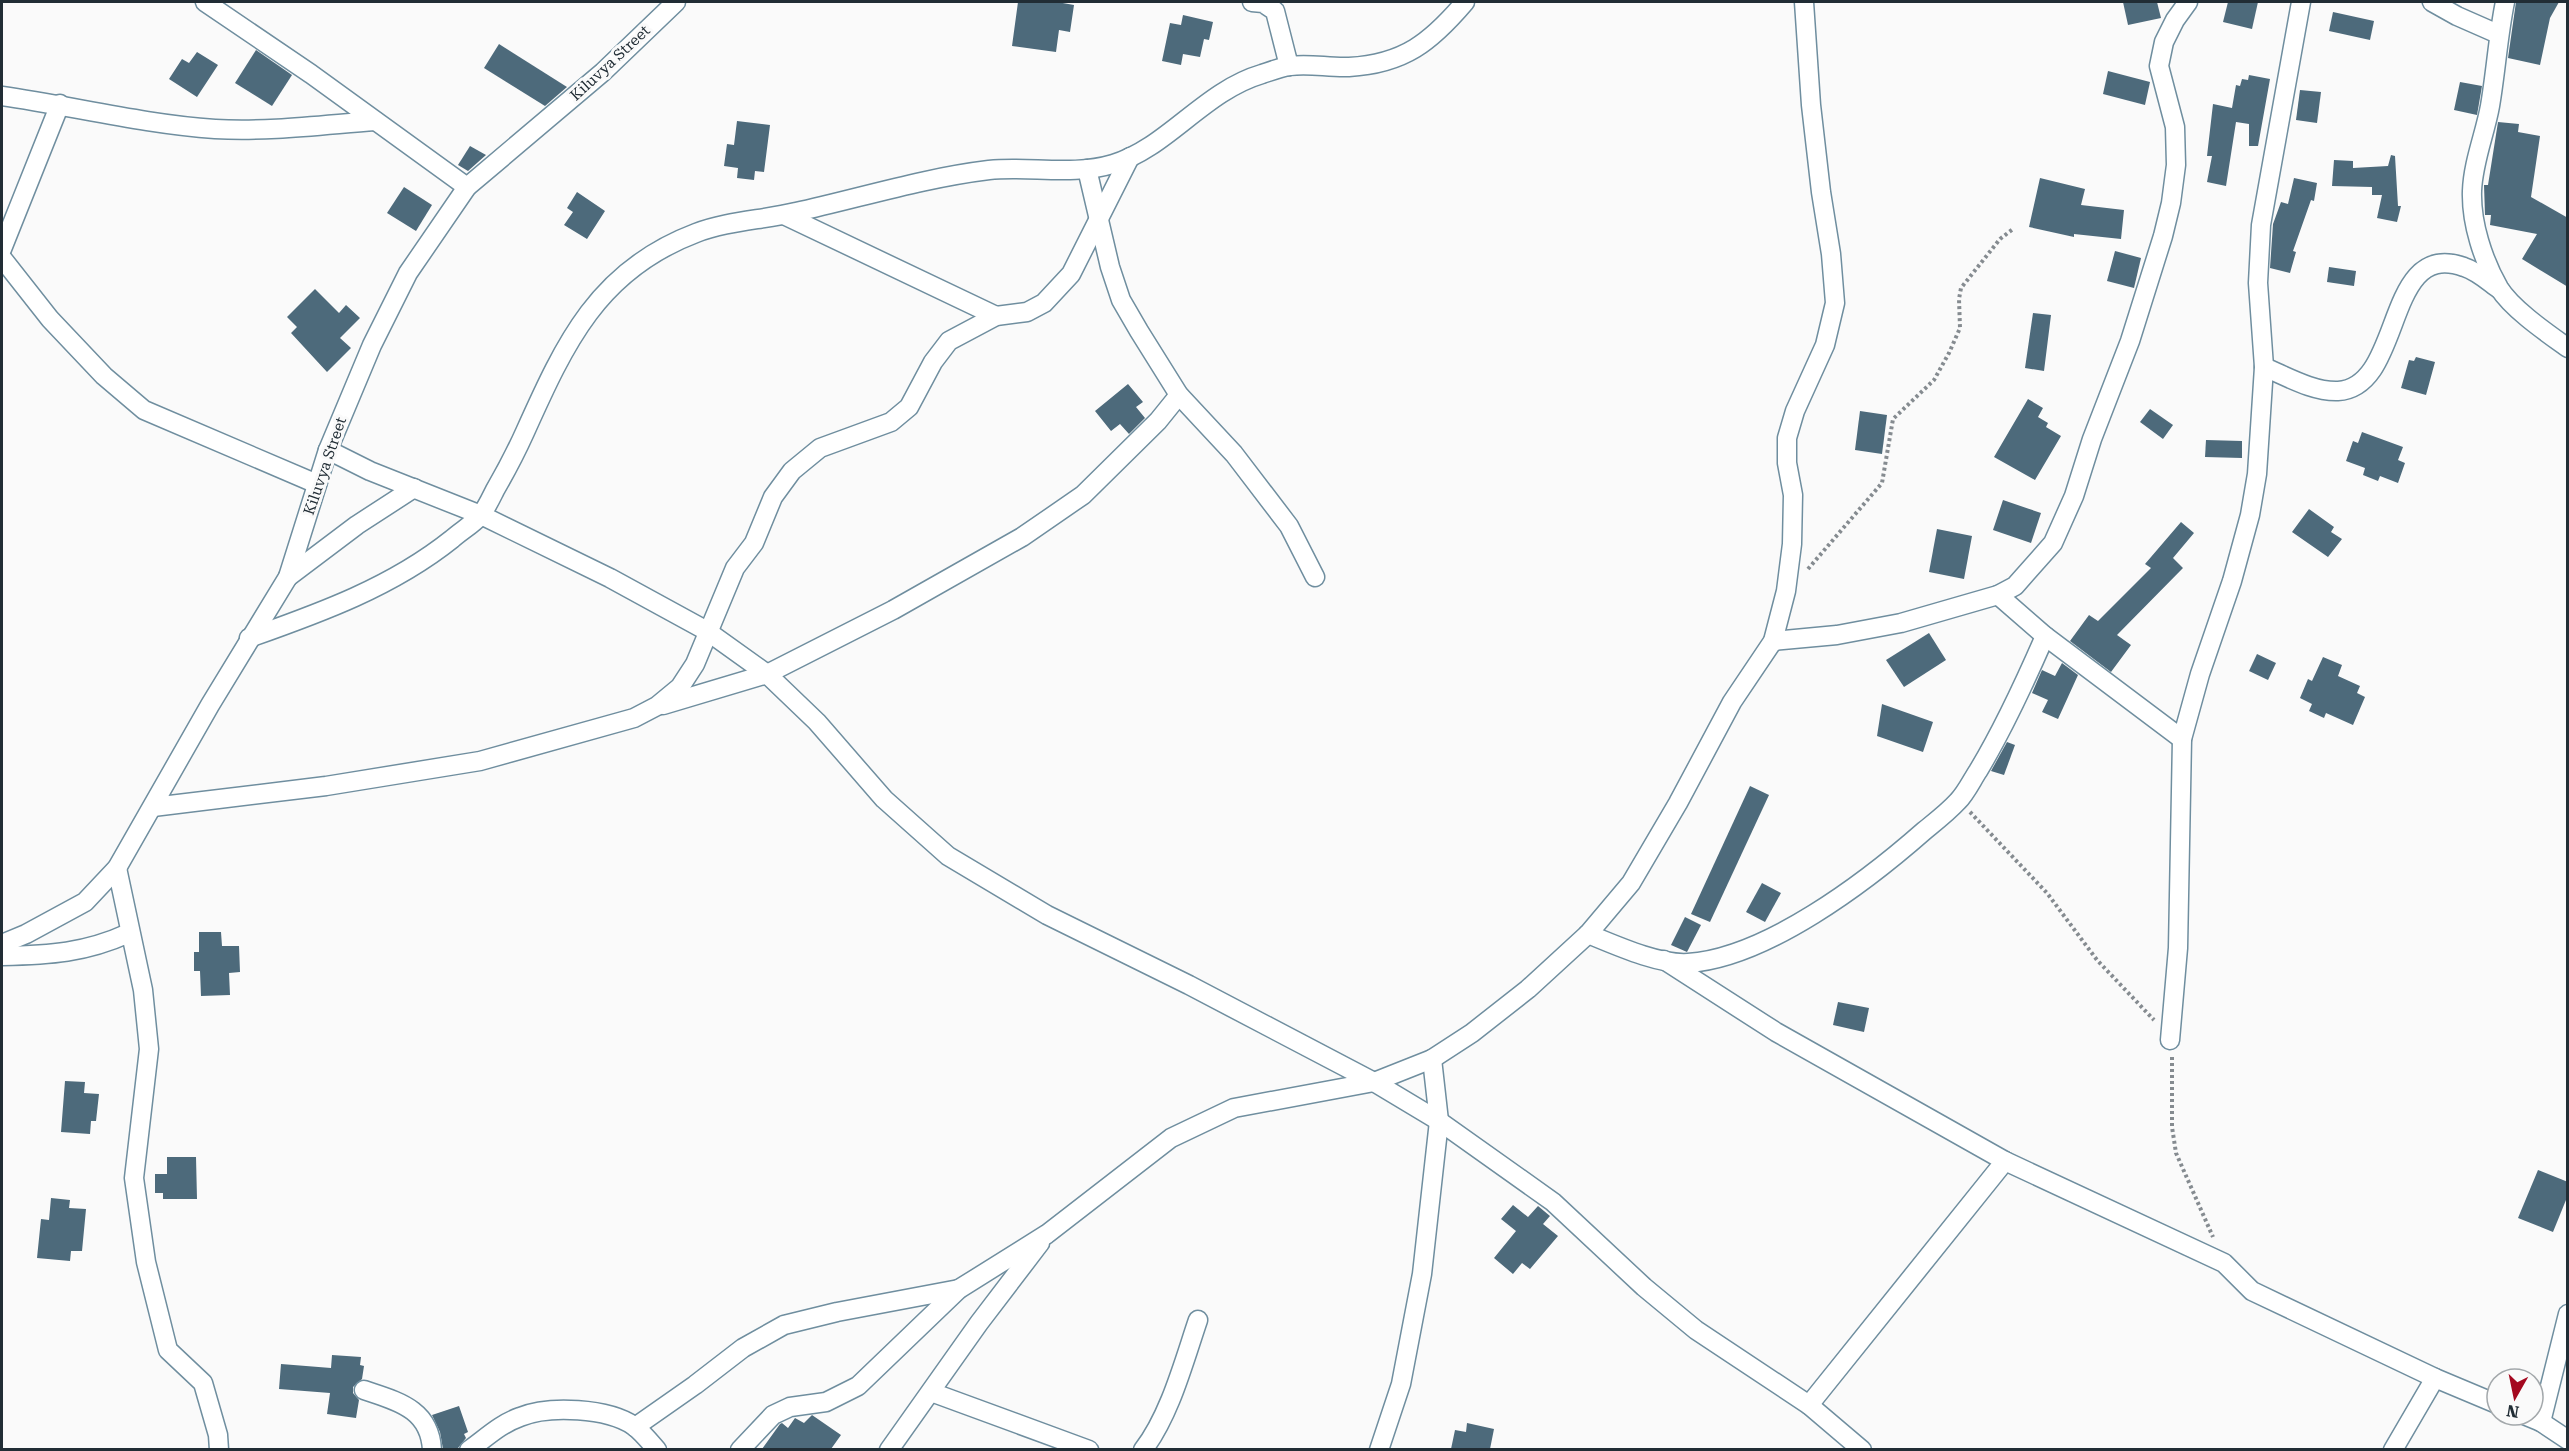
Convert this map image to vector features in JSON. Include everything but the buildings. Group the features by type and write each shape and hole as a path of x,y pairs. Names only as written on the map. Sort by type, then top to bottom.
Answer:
{"street":[{"path":"205,2 249,30 468,187"},
{"name":"Kiluvya Street","path":"2,944 86,902 117,868 249,638 288,577 328,450 372,345 408,273 468,187 603,72 676,2"},
{"path":"1252,2 1263,3 1275,11 1289,66"},
{"path":"249,638 321,612 379,586 433,554 481,515 515,454 575,330 612,285 656,250 700,231 859,198 920,180 993,170 1087,169 1113,164 1140,153 1204,104 1242,80 1289,66 1347,67 1383,64 1410,51 1439,32 1465,2"},
{"path":"740,1449 772,1415 790,1407 825,1402 858,1386 958,1289 1047,1234 1171,1138 1234,1108 1374,1082 1432,1059 1528,989 1588,934 1631,883 1678,803 1732,702 1773,641 1786,591 1792,544 1793,495 1787,463 1787,438 1795,411 1825,345 1834,303 1831,254 1811,105 1804,2"},
{"path":"1773,641 1837,634 1901,623 1998,595 2015,586 2053,543 2074,496 2092,439 2152,276 2171,203 2176,165 2175,127 2159,66 2164,42 2175,20 2188,2"},
{"path":"2170,1040 2178,948 2182,739 2200,674 2232,580 2250,515 2257,474 2264,367 2258,283 2261,225 2301,2"},
{"path":"2432,2 2498,34"},
{"path":"2499,289 2478,235 2473,216 2472,190 2479,149 2490,108 2498,34 2505,2"},
{"path":"2,96 60,104 154,122 216,129 279,128 375,121"},
{"path":"2,249 60,104"},
{"path":"657,706 680,687 695,664 735,568 754,543 773,497 792,471 820,448 891,422 909,407 933,362 949,342 996,316 1027,312 1044,303 1071,274 1130,157"},
{"path":"1087,169 1110,267 1121,300 1179,395 1234,454 1289,526 1315,577"},
{"path":"784,215 996,316"},
{"path":"2,258 57,327 104,376 144,410 317,484"},
{"path":"2264,367 2325,390 2340,391 2357,386 2370,376 2410,285 2426,268 2437,263 2466,267 2499,289 2528,317 2568,348"},
{"path":"153,807 326,786 480,761 634,718 657,706 767,674 893,610 1022,537 1083,495 1158,421 1179,395"},
{"path":"328,450 414,489 481,515 610,578 707,631 767,674 817,722 884,799 948,856 1047,915 1189,985 1374,1082 1439,1121 1553,1202 1644,1287 1696,1330 1809,1405 1862,1449"},
{"path":"288,577 357,525 414,489"},
{"path":"1998,595 2045,636 2182,739"},
{"path":"1588,934 1664,960 1687,963 1727,956 1773,937 1829,904 1883,864 1959,801 1987,756 2045,636"},
{"path":"117,868 129,933 143,990 149,1049 134,1178 146,1262 168,1350 204,1383 218,1436 219,1449"},
{"path":"2,956 81,951 129,933"},
{"path":"1664,960 1776,1032 2005,1161 2224,1263 2252,1291 2435,1378 2485,1399"},
{"path":"1379,1449 1401,1384 1422,1274 1439,1121 1432,1059"},
{"path":"1809,1405 2005,1161"},
{"path":"889,1449 979,1323 1047,1234"},
{"path":"635,1426 695,1385 743,1348 783,1325 837,1312 958,1289"},
{"path":"2545,1380 2568,1314"},
{"path":"1143,1449 1153,1437 1162,1416 1198,1320"},
{"path":"2393,1449 2435,1378"},
{"path":"364,1390 408,1405 423,1423 432,1449"},
{"path":"931,1392 1089,1449"},
{"path":"469,1449 495,1429 512,1420 546,1410 578,1410 618,1417 635,1426 657,1449"},
{"path":"2545,1426 2568,1440"}],"path":[{"path":"1786,591 1828,548 1882,483 1893,420 1934,380 1960,328 1961,288 2000,239 2013,229"},
{"path":"1959,801 2047,893 2097,960 2170,1040 2173,1063 2172,1127 2176,1153 2224,1263"}]}
